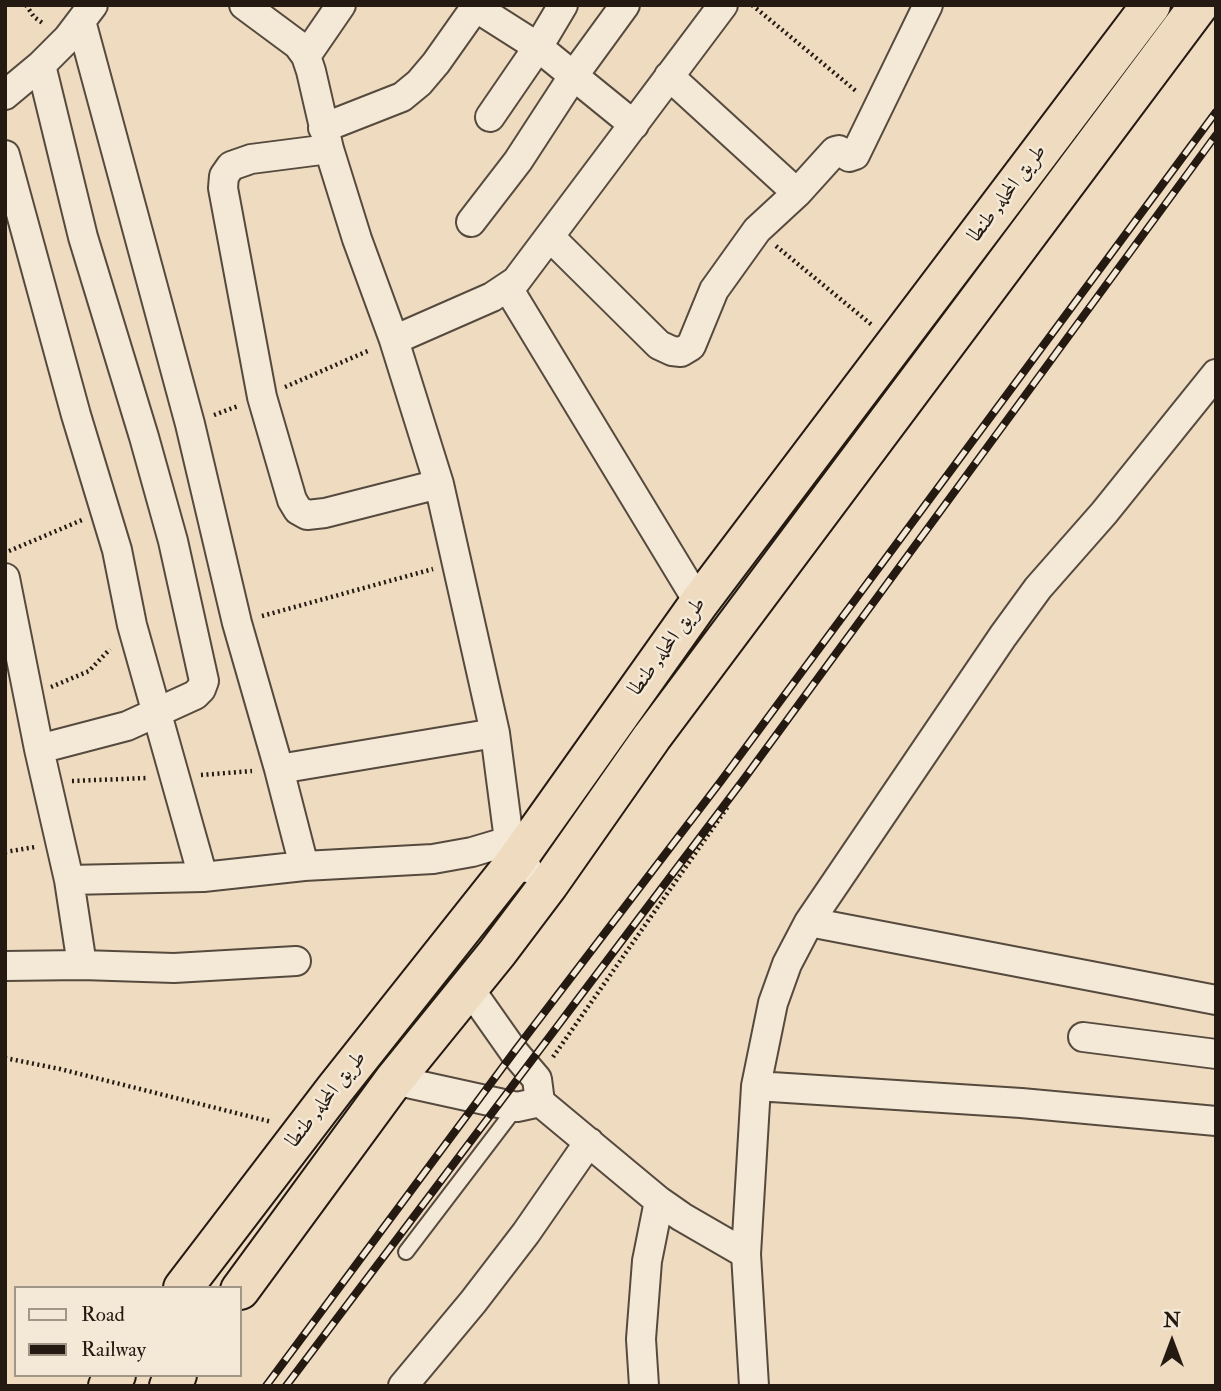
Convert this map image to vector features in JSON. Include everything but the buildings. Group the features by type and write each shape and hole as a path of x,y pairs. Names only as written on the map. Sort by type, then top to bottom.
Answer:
{"highway":[{"name":"طريق المحله, طنطا","path":"185,1286 1151,5"},
{"name":"طريق المحله, طنطا","path":"242,1287 394,1080 549,884 652,737 1199,5"}],"street":[{"path":"244,5 298,45 306,56 326,139 357,239 394,340 439,484 495,733 512,851 549,884"},
{"path":"306,56 341,5"},
{"path":"489,117 538,47 563,5"},
{"path":"471,222 518,162 574,75 625,5"},
{"path":"394,340 508,288 550,237 723,5"},
{"path":"550,237 659,345 681,352 691,346 714,290 757,230 797,193 835,151 839,150 849,157 855,155 928,5"},
{"path":"439,484 325,513 307,515 298,510 292,500 262,397 223,188 224,176 231,166 250,159 326,139 402,97 419,83 436,63 476,6 538,47 634,125"},
{"path":"5,95 41,65 87,13"},
{"path":"87,13 237,623 304,866"},
{"path":"39,749 127,726 195,695 201,689 204,673 173,541 83,237 41,65"},
{"path":"669,76 797,193"},
{"path":"5,155 76,415 117,550 132,625 203,877"},
{"path":"508,288 699,603"},
{"path":"754,1386 746,1254 756,1086 773,1003 788,964 809,922 1003,636 1038,588 1104,513 1216,374"},
{"path":"5,578 39,749 69,880 82,965"},
{"path":"279,769 495,733"},
{"path":"69,880 203,877 304,866 512,851"},
{"path":"809,922 1216,1000"},
{"path":"5,966 174,968 296,961"},
{"path":"469,988 514,1052 532,1096 659,1201 720,1241 746,1254"},
{"path":"1083,1037 1216,1054"},
{"path":"394,1080 532,1096"},
{"path":"756,1086 1021,1103 1216,1121"},
{"path":"403,1386 503,1263 589,1142"},
{"path":"644,1386 641,1339 646,1274 659,1201"}],"lane":[{"path":"406,1252 532,1096"}],"path":[{"path":"752,5 878,110"},
{"path":"757,230 895,343"},
{"path":"190,424 262,397 394,340"},
{"path":"5,553 106,510"},
{"path":"237,623 457,562"},
{"path":"28,696 89,671 132,625"},
{"path":"46,782 174,777 279,769"},
{"path":"532,1096 729,805"},
{"path":"5,1058 73,1072 303,1130"}],"railway":[{"path":"266,1386 514,1052 721,781 1216,112"},
{"path":"286,1386 744,779 1216,135"}]}
